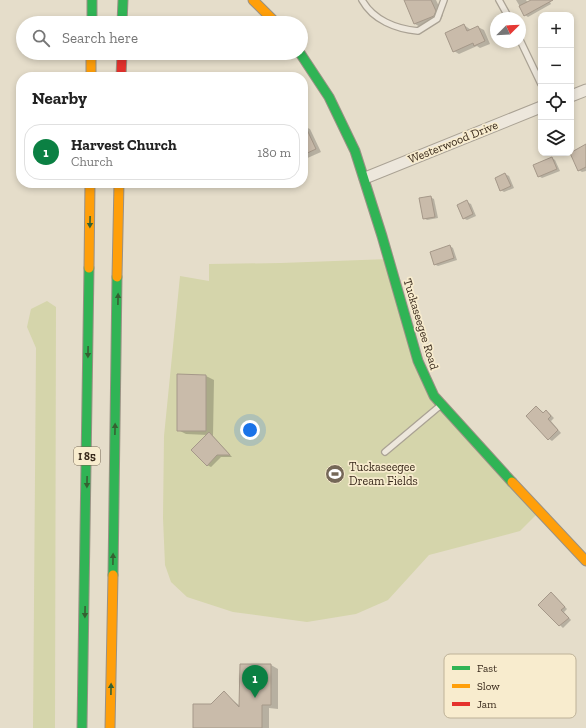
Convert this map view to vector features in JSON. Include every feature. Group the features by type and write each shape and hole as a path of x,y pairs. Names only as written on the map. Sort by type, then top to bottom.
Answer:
{"main road":[{"path":"92,0 92,16"},
{"path":"122,16 123,0"},
{"path":"253,0 269,16"},
{"path":"91,60 91,72"},
{"path":"121,72 122,60"},
{"name":"Tuckaseegee Road","path":"305,60 322,86 341,120 365,178 418,361 426,380 441,404 586,561"},
{"name":"I 85","path":"82,728 90,188"},
{"name":"I 85","path":"110,728 119,188"}],"street":[{"path":"574,95 586,90"},
{"name":"Westerwood Drive","path":"365,178 538,108"}],"lane":[{"path":"362,0 368,10 377,18 398,27 418,31 438,19 444,0"},
{"path":"499,0 506,12"},
{"path":"524,48 538,78"},
{"path":"385,452 441,404"}],"green space":[{"name":"Tuckaseegee Dream Fields","path":"389,259 434,395 540,511 520,531 429,555 388,600 356,614 307,622 233,612 187,597 171,582 165,565 163,518 164,436 180,276 209,281 209,264"},
{"path":"47,301 56,307 55,728 33,728 36,348 27,327 31,309"}],"building":[{"path":"404,0 431,0 436,11 434,16 414,24"},
{"path":"531,0 553,0 526,15 526,12 522,12 519,6"},
{"path":"464,24 467,31 478,26 485,41 474,46 473,43 453,52 445,33"},
{"path":"308,132 316,149 308,153"},
{"path":"586,144 586,167 578,171 571,156 574,156 574,151"},
{"path":"552,157 557,169 538,177 533,165"},
{"path":"505,173 511,186 500,191 495,178"},
{"path":"431,196 435,217 423,219 419,198"},
{"path":"467,200 473,214 463,219 457,205"},
{"path":"450,245 454,258 434,265 430,252"},
{"path":"177,374 206,375 206,431 177,431"},
{"path":"536,406 543,413 546,410 551,416 548,419 558,430 548,440 526,416"},
{"path":"209,432 230,455 217,455 207,466 191,450"},
{"path":"551,592 565,607 561,610 569,618 559,626 538,605"},
{"path":"240,664 271,664 271,705 262,705 262,728 193,728 193,704 211,704 224,691 239,707"}],"traffic: fast":[{"path":"92,0 92,16"},
{"path":"122,16 123,0"},
{"path":"305,60 329,97 355,151 382,236 418,361 434,396 512,482"},
{"path":"82,728 89,268"},
{"path":"113,575 117,277"}],"traffic: slow":[{"path":"253,0 269,16"},
{"path":"91,60 91,72"},
{"path":"89,268 90,188"},
{"path":"117,277 119,188"},
{"path":"512,482 586,561"},
{"path":"110,728 113,575"}],"traffic: jam":[{"path":"121,72 122,60"}],"place":[{"name":"Tuckaseegee Dream Fields","path":"335,474"},
{"name":"Harvest Church","path":"255,698"}]}
